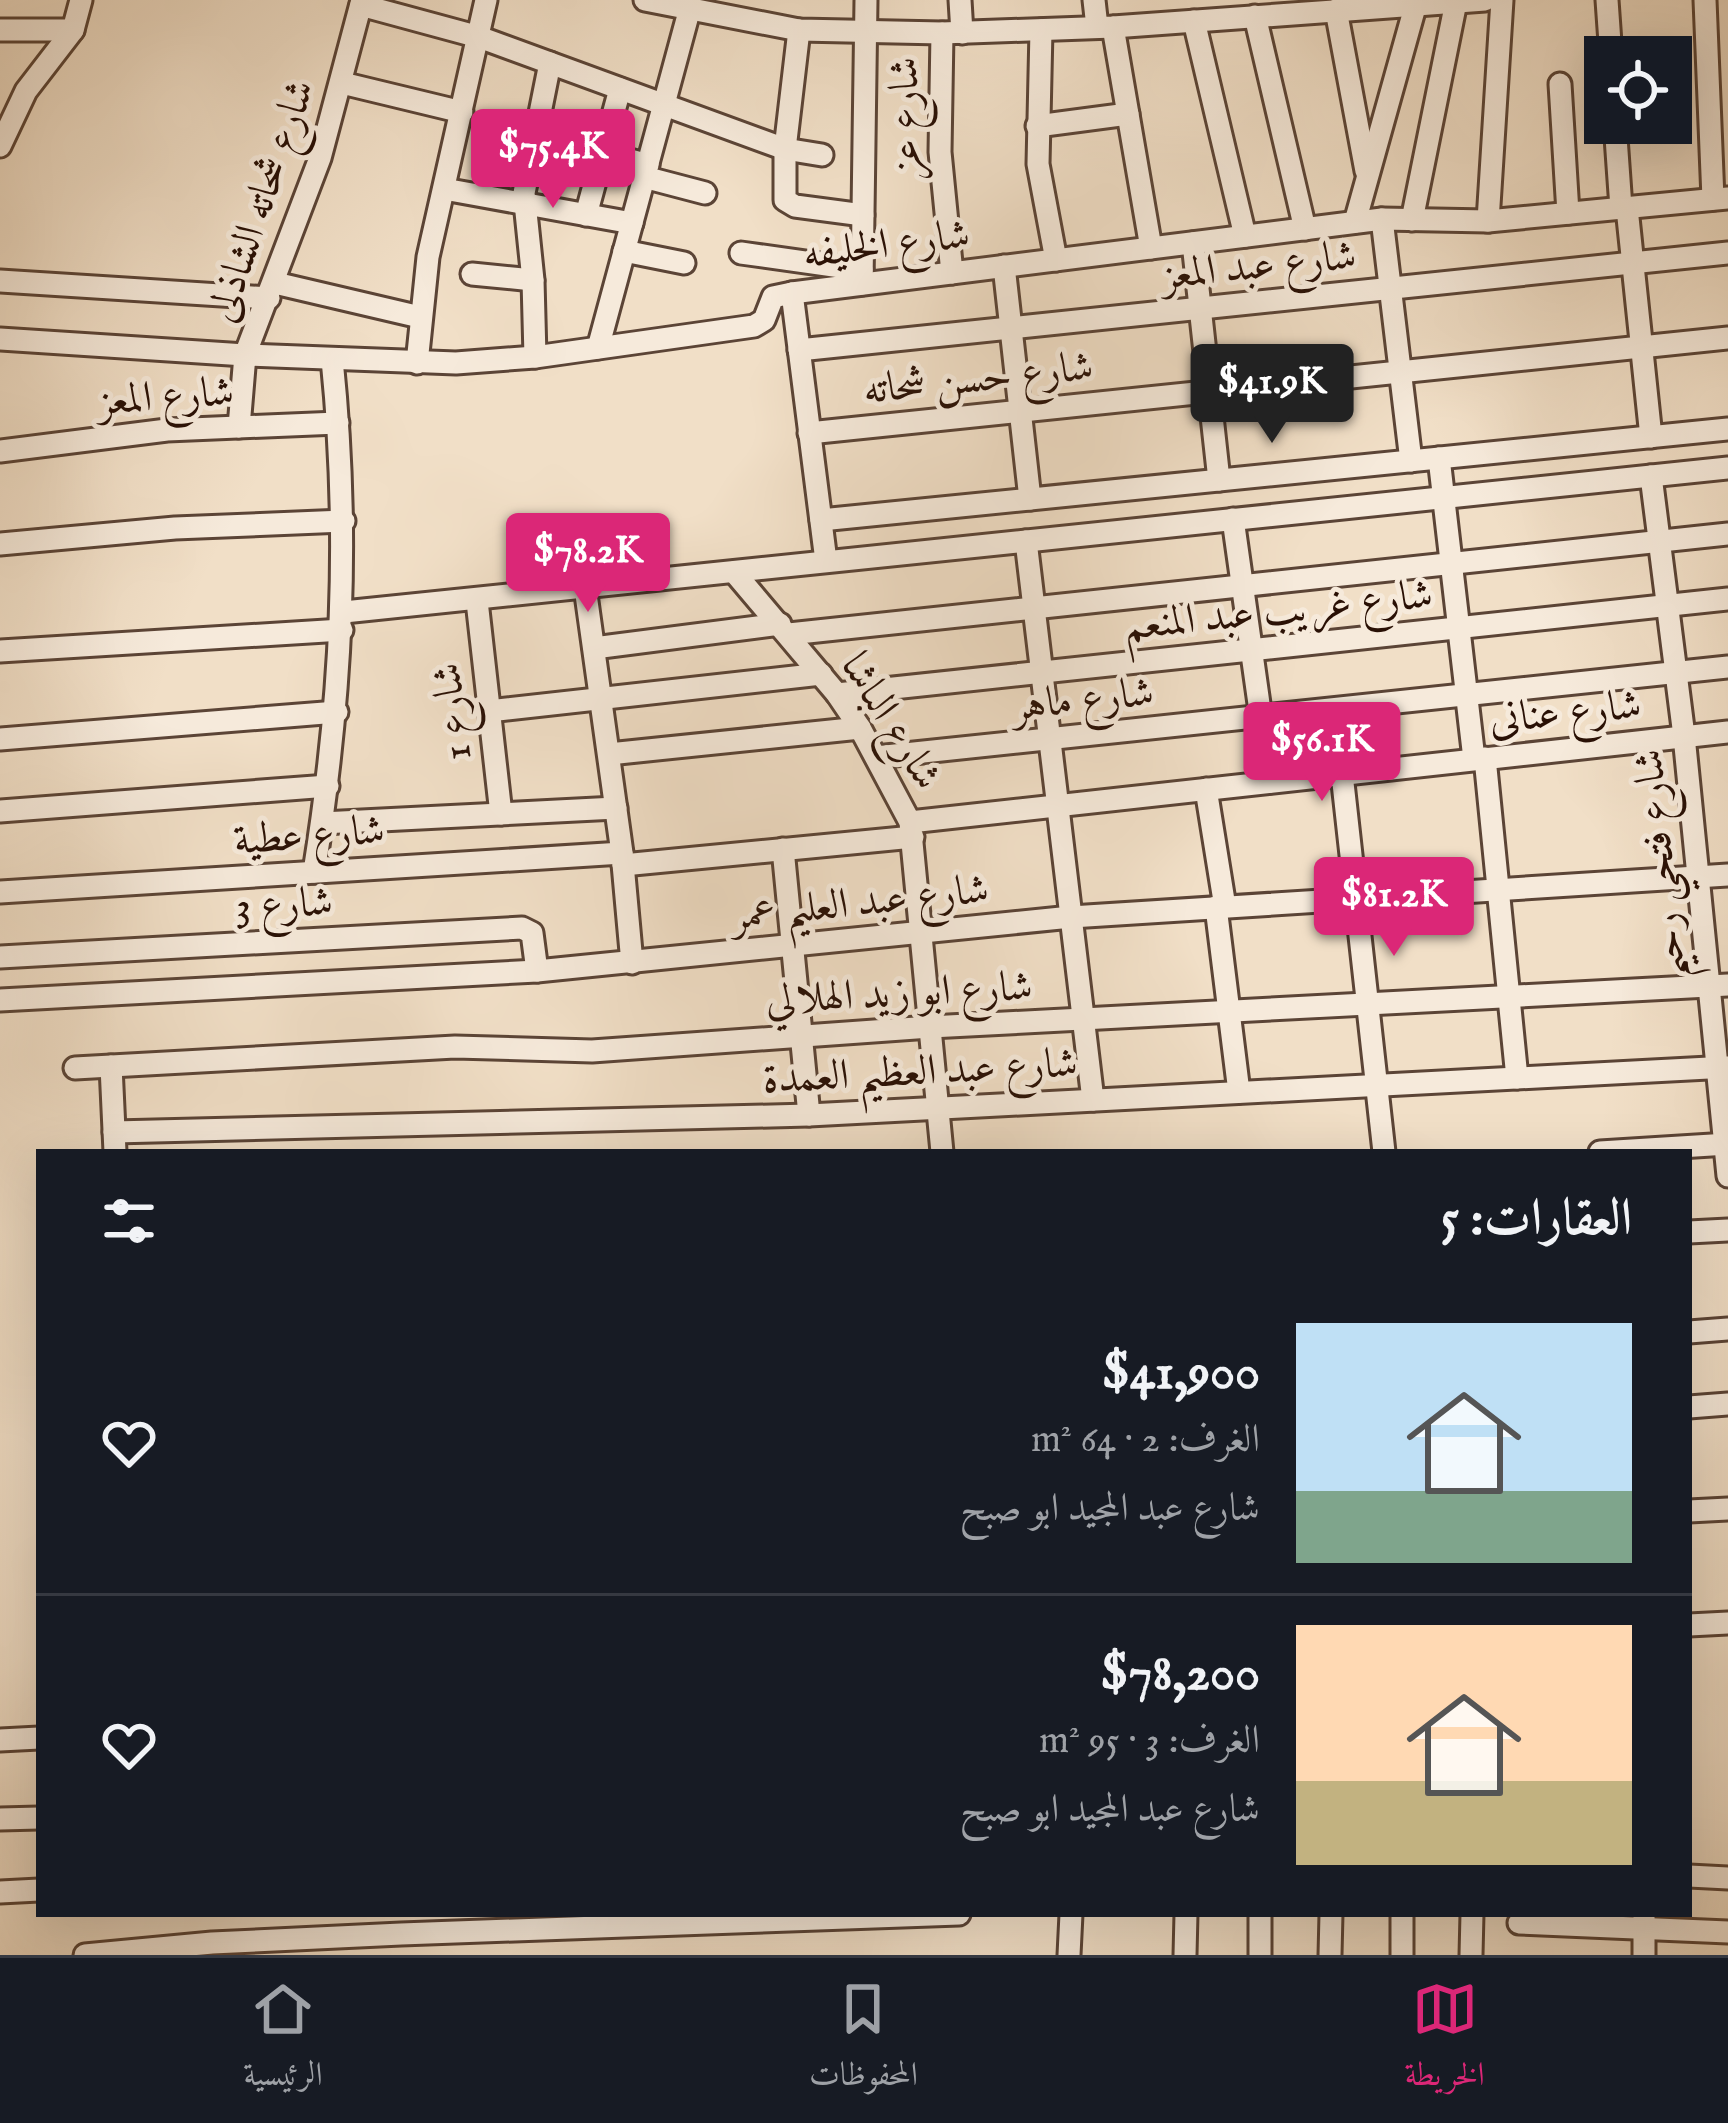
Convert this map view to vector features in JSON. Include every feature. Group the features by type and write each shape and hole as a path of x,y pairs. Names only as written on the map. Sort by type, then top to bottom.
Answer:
{"street":[{"path":"0,146 7,116 73,31 81,0"},
{"path":"417,363 420,317 444,189 486,0"},
{"path":"741,253 862,277 866,0"},
{"name":"شارع عز","path":"952,273 940,152 952,33 961,0"},
{"path":"1094,0 1128,114 1151,248"},
{"path":"653,1 734,9 800,30 952,33 1194,21 1218,9 1256,16 1347,6 1485,0"},
{"path":"1488,221 1502,0"},
{"path":"1607,0 1610,36"},
{"path":"1705,0 1721,199"},
{"path":"362,2 479,37 785,148 822,155"},
{"name":"شارع شحاته الشاذلى","path":"239,428 245,355 272,291 342,83 362,2"},
{"path":"1355,222 1416,2"},
{"path":"1412,220 1456,2"},
{"path":"1347,6 1368,178"},
{"path":"598,348 690,8"},
{"path":"1256,16 1305,229"},
{"path":"1194,21 1245,236"},
{"path":"0,30 73,31"},
{"path":"800,30 782,193 789,205 863,215"},
{"path":"1041,30 1038,164 1056,260"},
{"path":"535,357 524,203 550,63"},
{"path":"342,83 462,112"},
{"path":"1560,84 1568,213"},
{"path":"586,215 620,89"},
{"path":"1037,126 1128,114"},
{"path":"536,134 603,153 706,193"},
{"path":"1617,144 1651,437"},
{"path":"444,189 632,223"},
{"name":"شارع الخليفه","path":"0,339 417,363 535,357 754,326 764,320 773,297 862,277 952,273 1382,219 1488,221 1721,199"},
{"path":"1382,219 1411,461"},
{"path":"1193,243 1219,480"},
{"path":"624,250 685,263"},
{"name":"شارع عبد المعز","path":"799,350 1728,253"},
{"path":"1004,266 1030,499"},
{"path":"472,274 533,280"},
{"path":"0,281 272,291 420,317"},
{"path":"792,293 826,561"},
{"name":"شارع حسن شحاته","path":"809,434 1728,338"},
{"path":"314,872 337,712 343,621 344,521 332,359"},
{"name":"شارع المعز","path":"0,451 166,430 338,423"},
{"path":"821,520 1728,429"},
{"path":"1438,458 1467,695 1498,890 1517,1078"},
{"path":"0,651 343,621 585,587 1728,468"},
{"name":"شارع فتحي رحيم","path":"1651,476 1699,877 1719,985 1728,1176"},
{"path":"1234,519 1270,782"},
{"path":"0,544 175,528 344,521"},
{"path":"594,648 1034,608 1728,534"},
{"path":"1026,541 1093,1100"},
{"name":"شارع الباشا","path":"734,572 837,694 876,757 912,830 942,1149"},
{"path":"585,587 623,859 632,963"},
{"name":"شارع غريب عبد المنعم","path":"837,694 1728,599"},
{"name":"شارع 1","path":"477,601 501,814"},
{"name":"شارع ماهر","path":"876,757 1728,667"},
{"path":"489,711 821,674"},
{"path":"0,739 337,712"},
{"path":"609,754 860,728"},
{"name":"شارع عنانى","path":"623,859 783,849 1058,805 1728,732"},
{"path":"1342,773 1384,1149"},
{"path":"0,811 328,786"},
{"path":"1206,789 1239,1093"},
{"path":"322,823 616,808"},
{"path":"783,849 809,1115"},
{"name":"شارع عطية","path":"0,892 623,859"},
{"name":"شارع عبد العليم عمر","path":"0,1000 537,971 1071,917 1728,875"},
{"name":"شارع 3","path":"0,957 522,928 532,933 537,971"},
{"name":"شارع ابو زيد الهلالي","path":"75,1068 455,1048 592,1051 930,1027 1719,985"},
{"path":"111,1066 115,1142"},
{"name":"شارع عبد العظيم العمدة","path":"115,1142 809,1115 1723,1067"},
{"path":"1647,1149 1726,1144"},
{"path":"1692,1232 1728,1230"},
{"path":"1692,1332 1728,1330"},
{"path":"1692,1407 1728,1404"},
{"path":"1692,1511 1728,1509"},
{"path":"1692,1625 1728,1623"},
{"path":"0,1739 36,1738"},
{"path":"0,1819 36,1818"},
{"path":"1692,1876 1728,1878"},
{"path":"0,1892 36,1890"},
{"path":"85,1955 212,1942 877,1917"},
{"path":"1069,1955 1071,1917"},
{"path":"1185,1955 1186,1917"},
{"path":"1260,1917 1260,1955"},
{"path":"1330,1917 1330,1955"},
{"path":"1402,1917 1402,1955"},
{"path":"1471,1955 1472,1917"},
{"path":"1520,1923 1644,1921 1728,1932"},
{"path":"1644,1921 1644,1955"}]}
